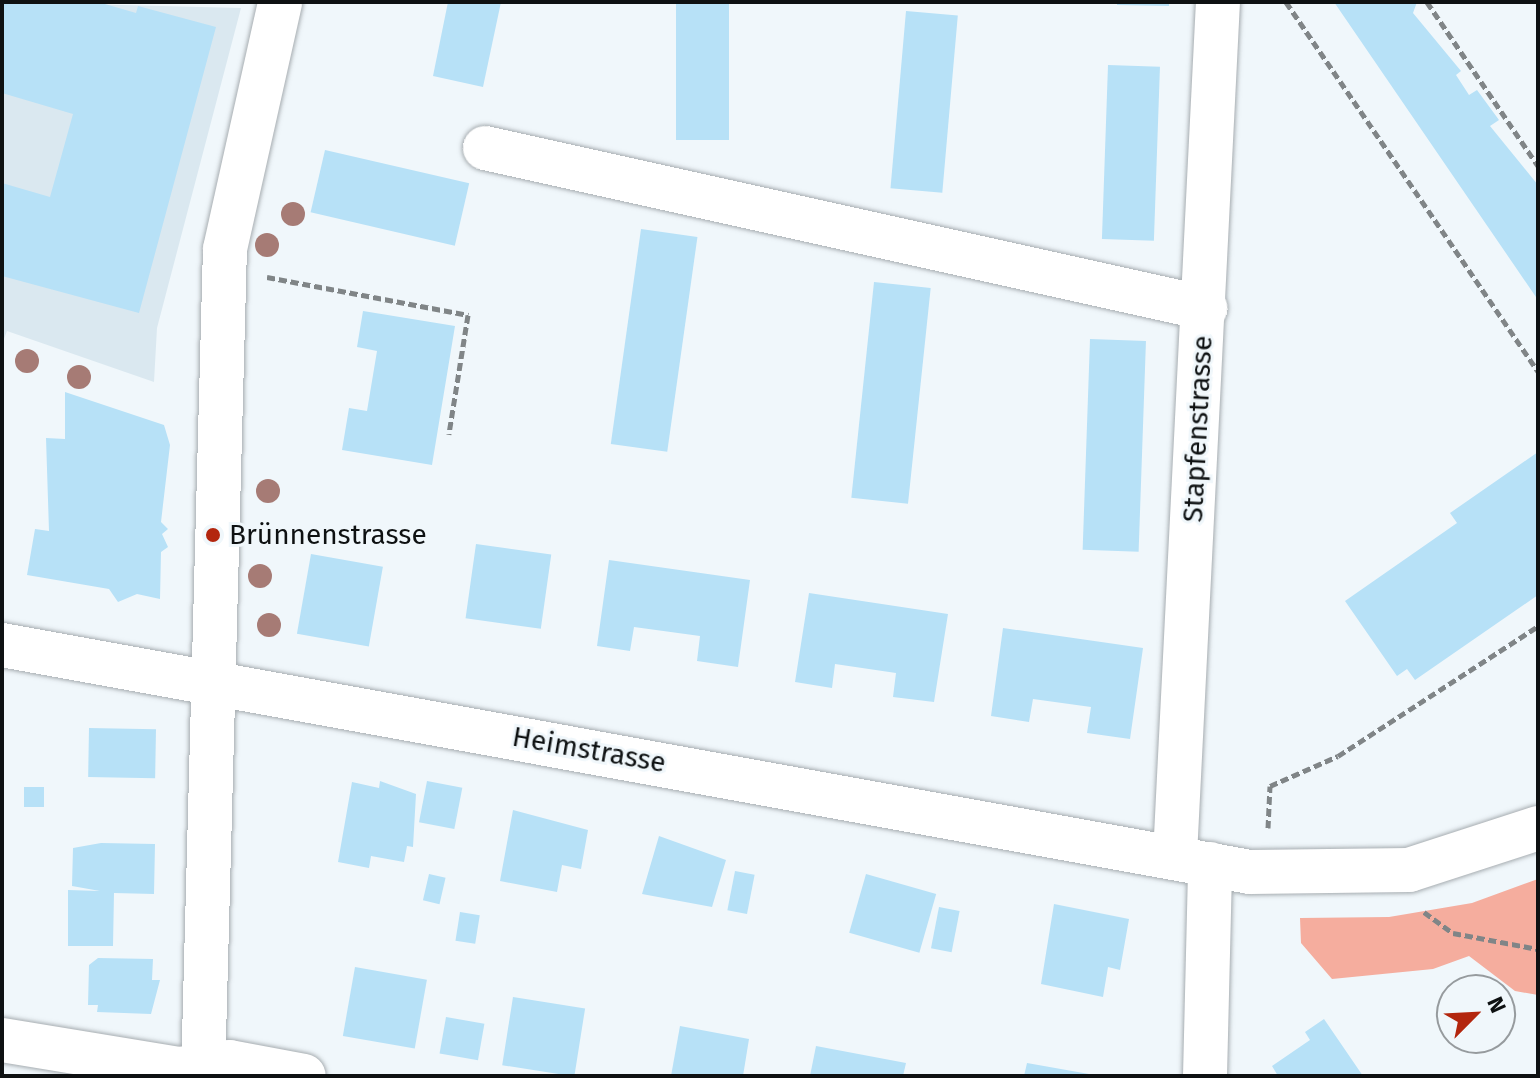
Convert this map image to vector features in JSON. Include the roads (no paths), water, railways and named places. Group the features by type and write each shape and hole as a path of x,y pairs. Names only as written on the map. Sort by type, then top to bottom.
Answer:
{"street":[{"path":"203,1071 210,681 225,249 280,2"},
{"name":"Stapfenstrasse","path":"1205,1076 1192,860 1205,308 1218,2"},
{"path":"485,148 1205,308"},
{"name":"Heimstrasse","path":"2,645 1276,875 1397,872 1494,848 1538,828"},
{"path":"2,1040 179,1069 203,1071 230,1062 304,1076"}],"place":[{"name":"Brünnenstrasse","path":"213,535"}]}
